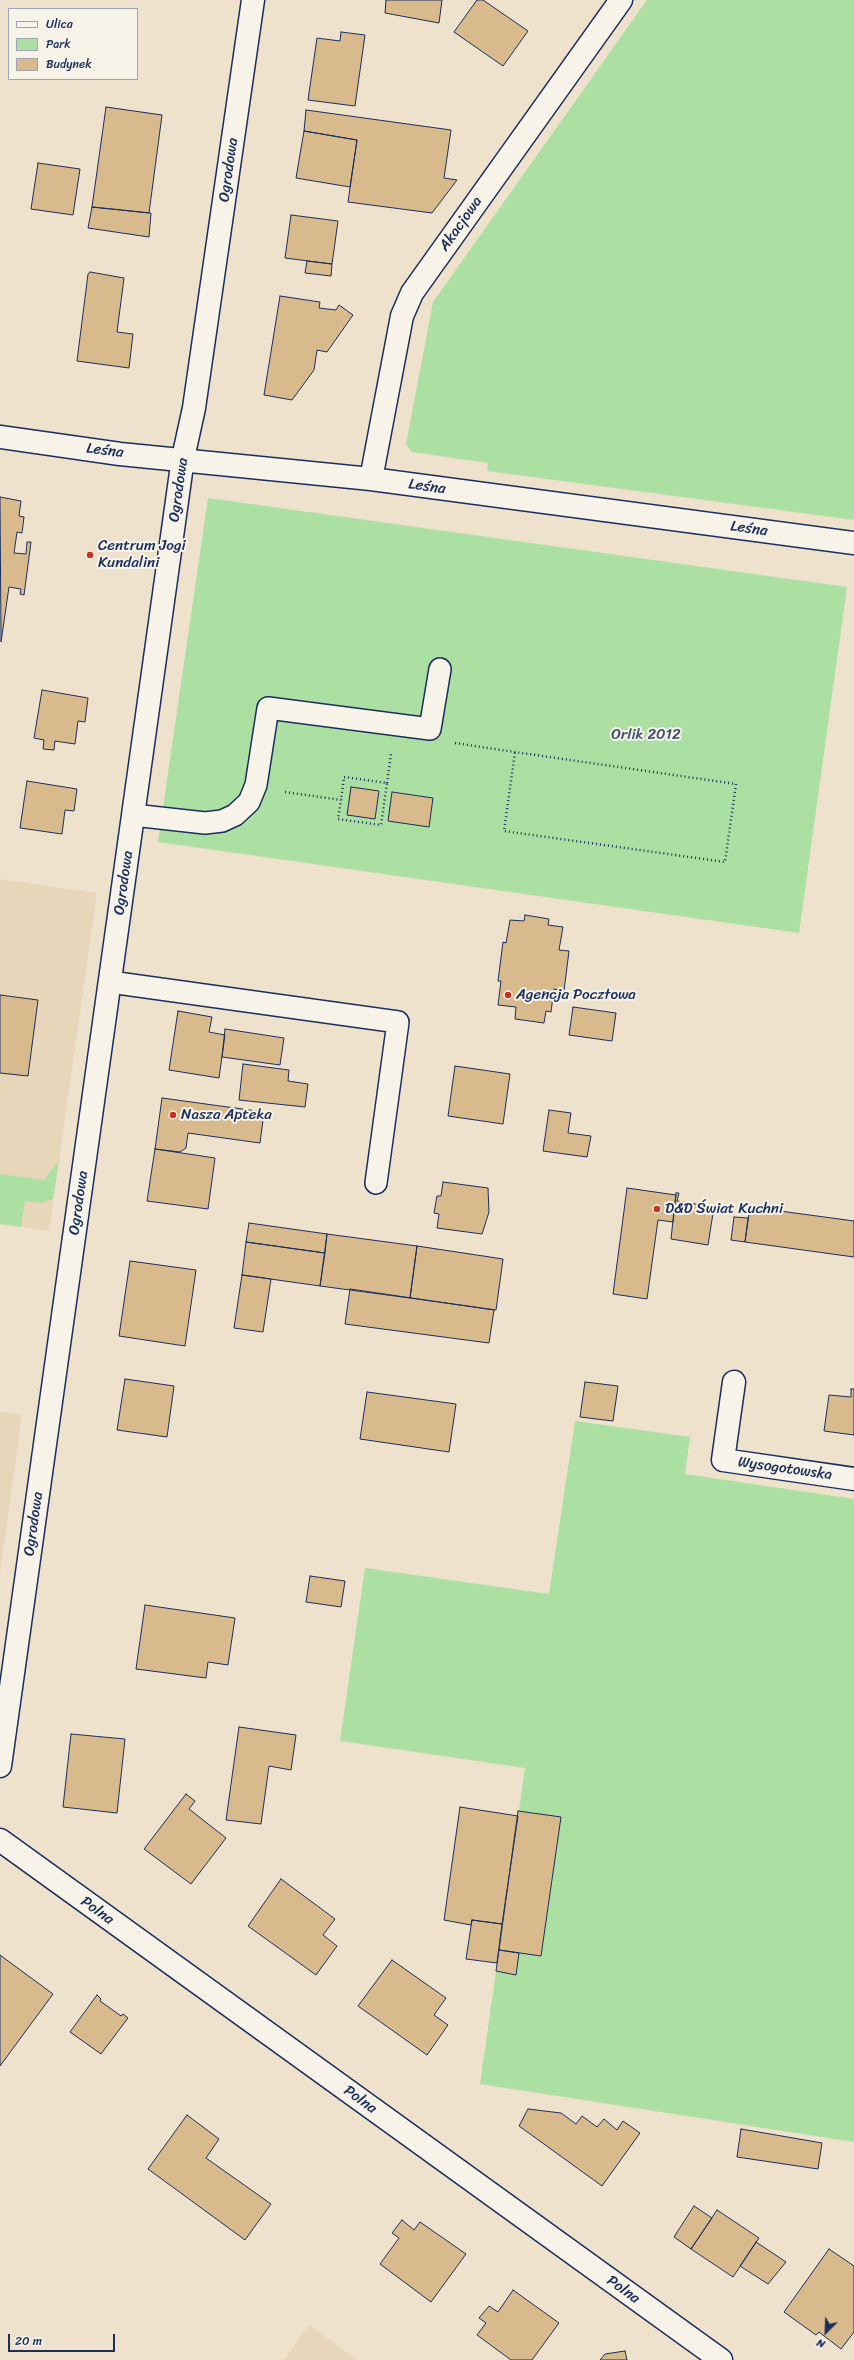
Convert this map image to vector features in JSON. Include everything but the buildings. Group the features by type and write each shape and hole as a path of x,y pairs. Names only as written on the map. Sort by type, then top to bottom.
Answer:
{"street":[{"name":"Ogrodowa","path":"0,1766 184,458 194,408 253,0"},
{"name":"Akacjowa","path":"371,479 402,316 412,293 620,0"},
{"name":"Leśna","path":"0,437 120,454 184,458 371,479 854,543"},
{"name":"Wysogotowska","path":"734,1382 723,1460 854,1479"},
{"name":"Polna","path":"0,1840 721,2360"}],"lane":[{"path":"133,814 206,823 222,822 235,815 249,802 255,787 268,708 430,729 440,669"},
{"path":"110,982 398,1022 376,1183"}],"path":[{"path":"430,729 446,742 736,784 724,862 504,831 515,752"},
{"path":"344,777 387,783 381,825 338,819 341,800 344,777"},
{"path":"255,787 341,800"}],"shaded area":[{"path":"0,879 97,893 49,1231 0,1224"},
{"path":"0,1412 22,1415 0,1573"},
{"path":"309,2325 357,2360 284,2360"}],"green space":[{"path":"647,0 854,0 854,520 487,471 488,463 412,452 406,444 433,302"},
{"name":"Orlik 2012","path":"208,498 847,587 799,933 158,842"},
{"path":"59,1160 53,1199 42,1203 25,1201 21,1227 0,1224 0,1174 44,1180"},
{"path":"575,1421 690,1437 685,1474 854,1499 854,2142 480,2084 525,1768 340,1741 365,1568 549,1594"}],"place":[{"name":"Centrum Jogi Kundalini","path":"90,555"},
{"name":"Agencja Pocztowa","path":"508,995"},
{"name":"Nasza Apteka","path":"173,1115"},
{"name":"D&D Świat Kuchni","path":"657,1209"}]}
